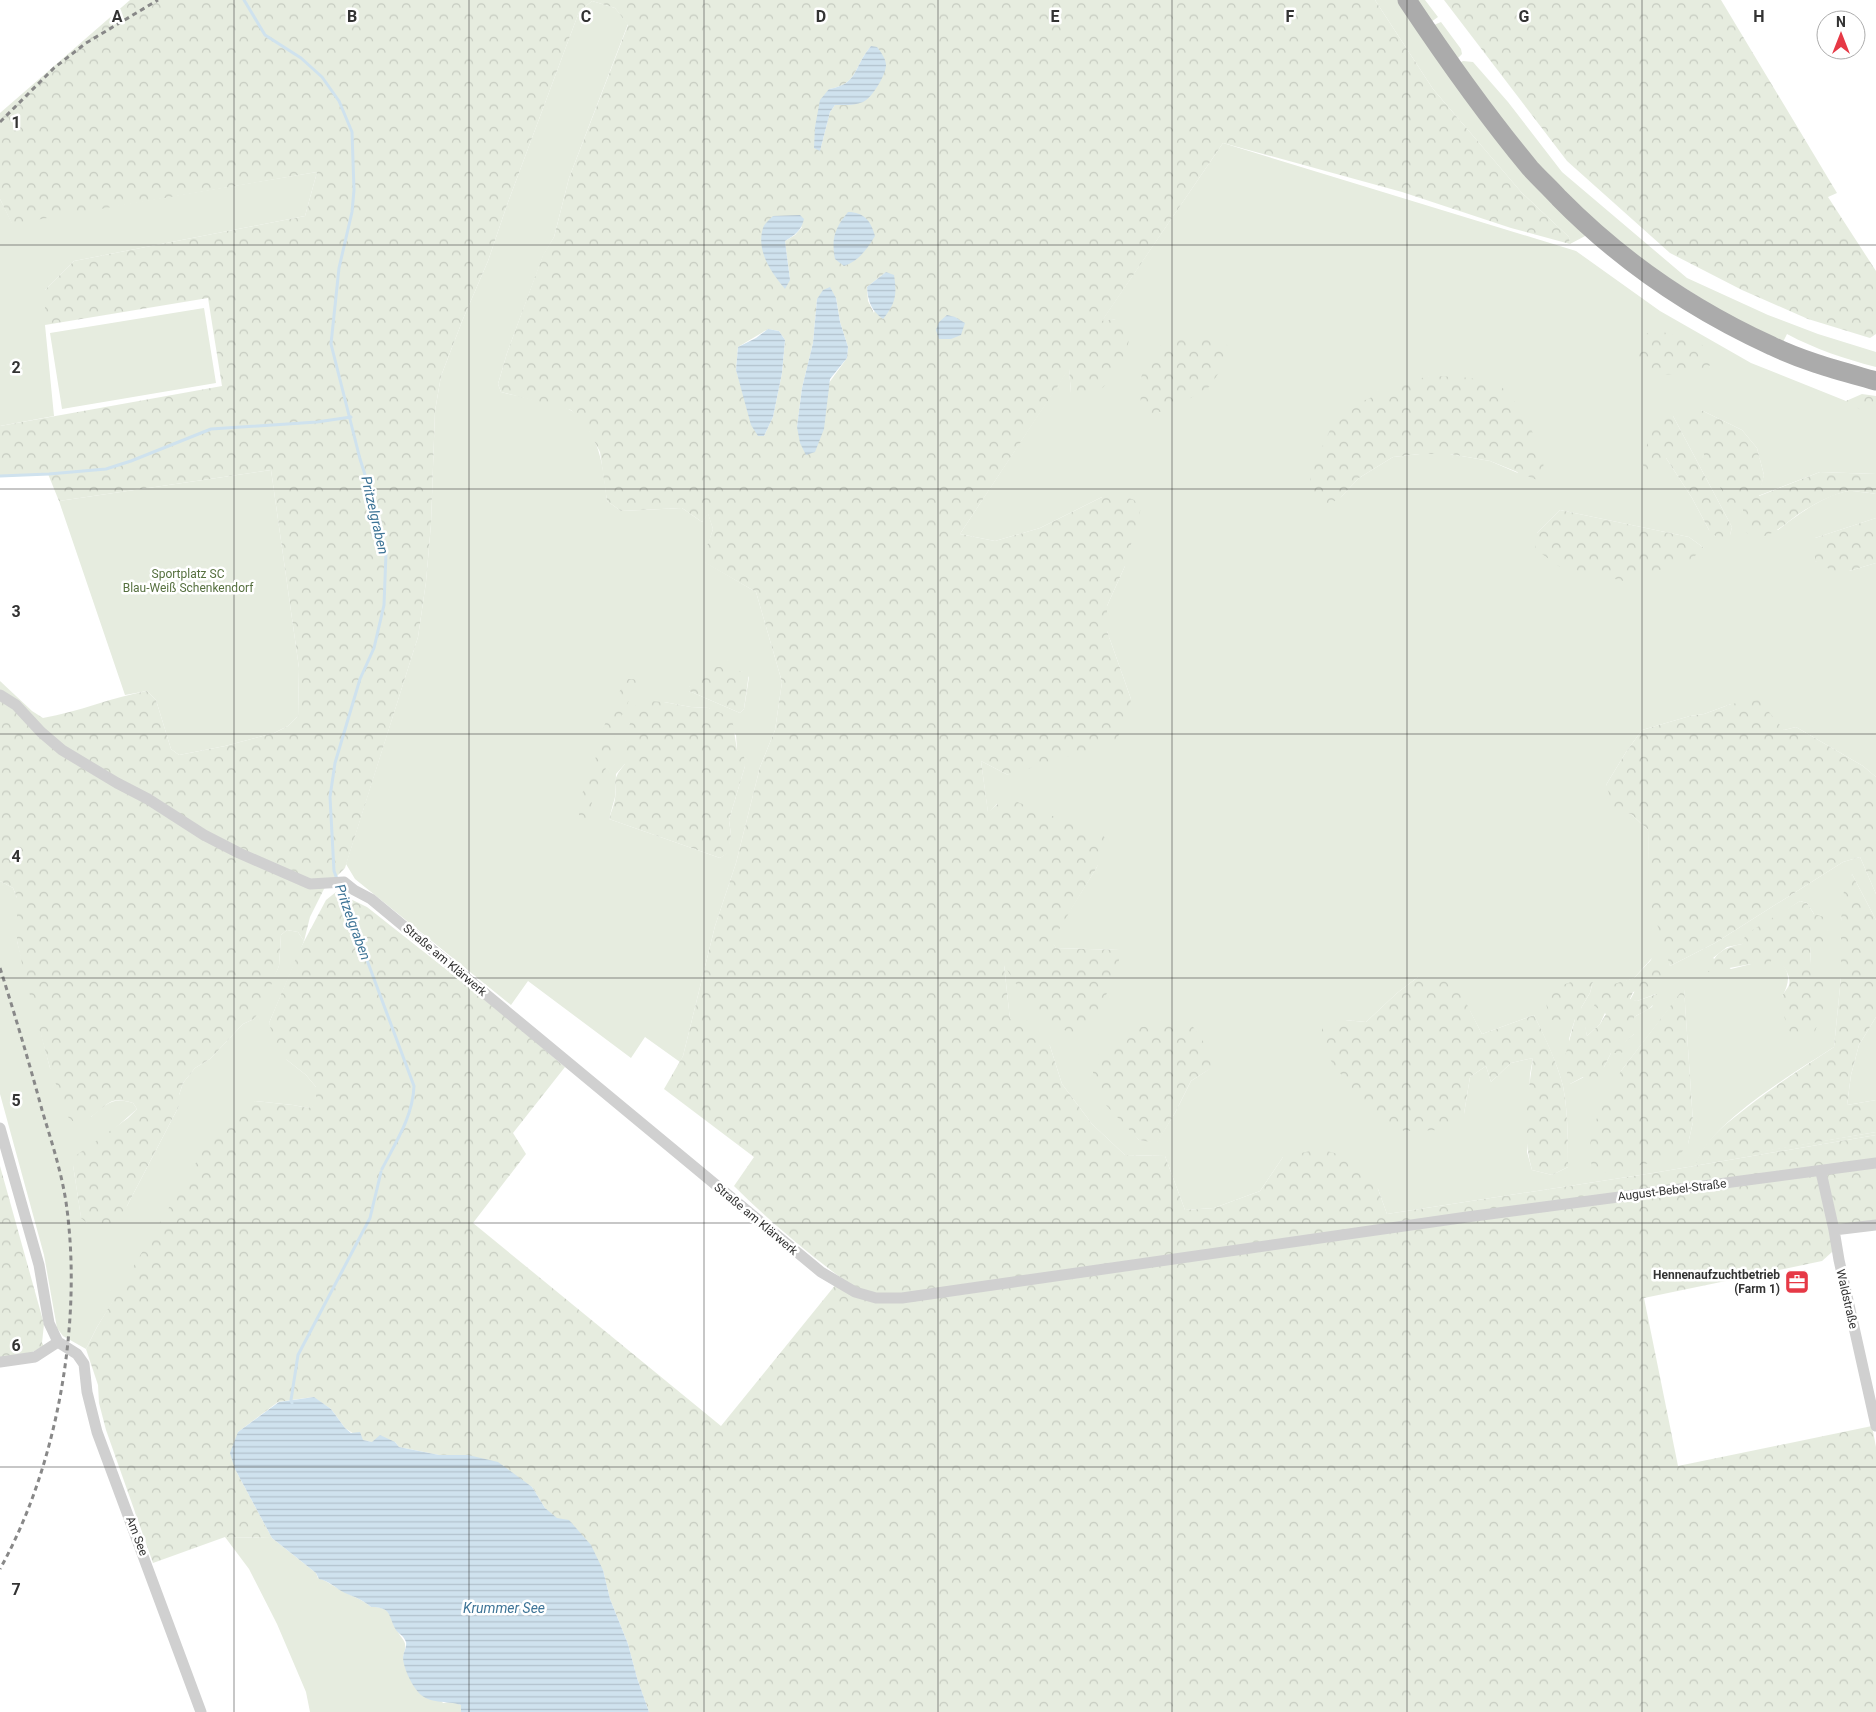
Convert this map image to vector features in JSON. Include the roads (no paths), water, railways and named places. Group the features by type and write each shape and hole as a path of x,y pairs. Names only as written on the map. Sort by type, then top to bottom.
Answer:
{"main road":[{"path":"1407,0 1434,40 1531,169 1590,229 1660,283 1711,316 1773,347 1828,368 1876,381"}],"street":[{"name":"Straße am Klärwerk","path":"0,695 16,705 41,732 62,750 148,799 204,835 239,853 310,884 344,882 371,899 821,1272 855,1292 876,1298 902,1298 1467,1217"},
{"path":"0,1128 39,1264 49,1322 58,1342 35,1357 0,1362"},
{"name":"August-Bebel-Straße","path":"1467,1217 1876,1164"},
{"name":"Waldstraße","path":"1821,1172 1876,1426"},
{"path":"1834,1230 1876,1225"},
{"name":"Am See","path":"58,1342 80,1358 84,1364 87,1392 97,1432 155,1583 201,1712"}],"water":[{"path":"871,46 877,47 885,60 886,65 881,80 867,100 853,105 835,105 830,112 820,151 814,148 815,127 820,100 829,89 839,87 851,79"},
{"path":"848,212 854,212 866,218 875,236 858,258 844,266 835,259 834,239 837,228"},
{"path":"800,215 804,219 801,227 795,235 785,241 790,280 785,289 766,261 761,237 763,228 773,216"},
{"path":"886,272 894,275 895,293 891,308 883,319 871,305 867,287"},
{"path":"830,287 836,298 840,322 848,347 847,358 830,379 824,429 815,452 806,455 800,443 797,427 802,388 813,343 817,299 823,290"},
{"path":"947,315 965,323 961,335 951,339 939,339 936,330 939,322"},
{"path":"768,329 779,331 785,340 782,373 773,417 764,436 758,436 751,425 736,370 738,347 756,338"},
{"name":"Krummer See","path":"314,1397 331,1409 351,1433 360,1432 363,1440 372,1442 380,1435 395,1442 399,1447 439,1455 468,1455 498,1462 532,1487 545,1508 557,1518 569,1520 591,1545 603,1570 610,1599 628,1644 649,1712 461,1712 461,1705 433,1701 422,1696 410,1680 404,1666 403,1657 406,1642 396,1630 388,1613 378,1607 371,1607 326,1581 319,1579 316,1573 272,1538 235,1469 230,1453 238,1432 279,1402"}],"waterway":[{"name":"Pritzelgraben","path":"244,0 265,35 301,58 322,77 339,101 352,132 354,190 352,212 339,268 331,344 360,459 380,522 386,553 384,605 374,648 360,679 335,763 330,797 334,871 337,879"},
{"path":"0,476 106,469 211,429 317,422 351,417"},
{"name":"Pritzelgraben","path":"339,885 414,1086 411,1108 398,1139 382,1169"},
{"name":"Pritzelgraben","path":"292,1403 298,1355 370,1218 381,1172"}],"railway":[{"path":"0,122 54,68 86,43 158,0"},
{"path":"0,968 56,1155 66,1202 70,1247 71,1294 68,1343 61,1391 51,1438 37,1484 20,1528 0,1569"}],"place":[{"name":"Hennenaufzuchtbetrieb (Farm 1)","path":"1797,1282"}],"park label":[{"name":"Sportplatz SC Blau-Weiß Schenkendorf","path":"188,581"}]}
